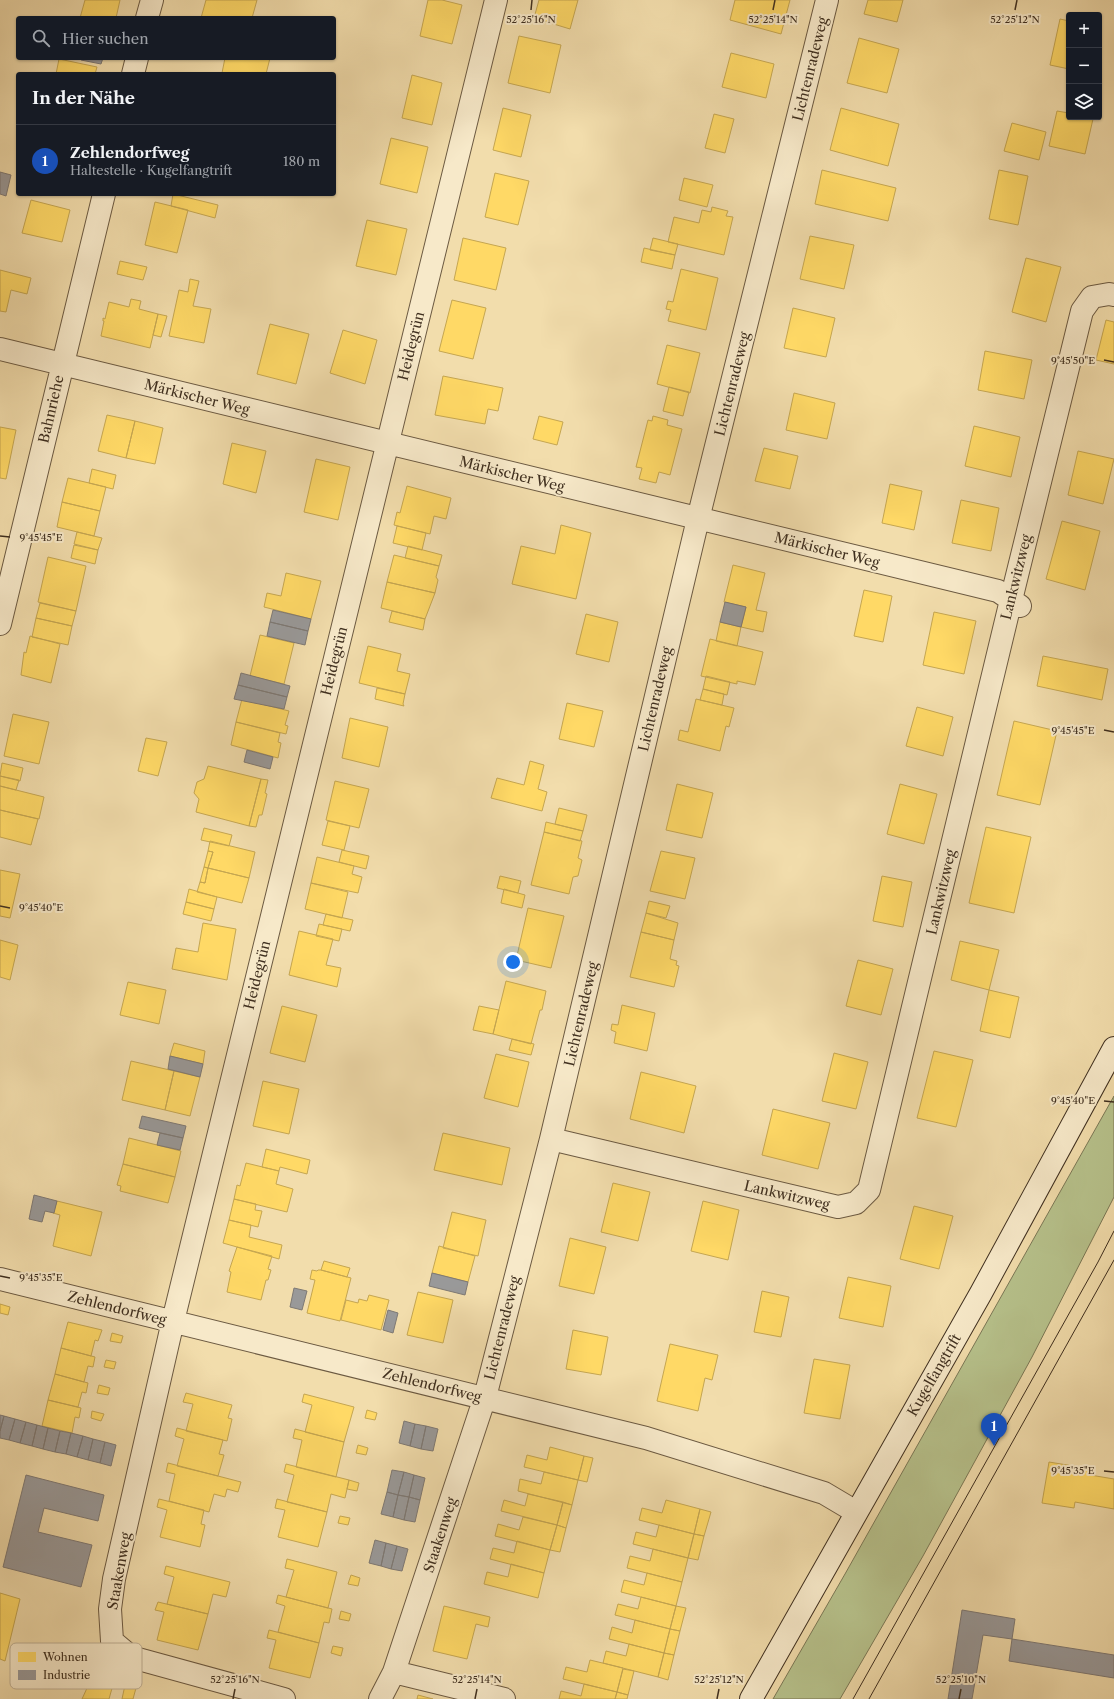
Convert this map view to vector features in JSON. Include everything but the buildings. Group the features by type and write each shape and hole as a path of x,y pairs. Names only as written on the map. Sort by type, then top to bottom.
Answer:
{"street":[{"path":"148,16 152,0"},
{"name":"Heidegrün","path":"173,1322 496,0"},
{"name":"Lichtenradeweg","path":"485,1398 551,1139 698,519 827,0"},
{"path":"134,72 137,60"},
{"name":"Bahnriehe","path":"0,624 104,196"},
{"name":"Lankwitzweg","path":"551,1139 838,1207 856,1203 869,1190 1015,603 1082,311 1092,297 1109,294 1114,295"},
{"name":"Märkischer Weg","path":"0,349 998,591 1015,603"},
{"name":"Kugelfangtrift","path":"751,1699 980,1293 1114,1048"},
{"name":"Zehlendorfweg","path":"0,1279 646,1438 824,1493 856,1512"},
{"name":"Staakenweg","path":"115,1643 112,1641 110,1609 114,1579 173,1322"},
{"name":"Staakenweg","path":"380,1699 394,1672 485,1398"},
{"name":"Staakenweg","path":"142,1659 284,1699"},
{"path":"394,1672 504,1699"}],"green space":[{"path":"1114,1096 1114,1197 1032,1357 923,1556 840,1699 773,1699 845,1574"}],"tram line":[{"path":"853,1699 1114,1231"},
{"path":"869,1699 1114,1260"}],"place":[{"name":"Zehlendorfweg","path":"994,1446"}]}
